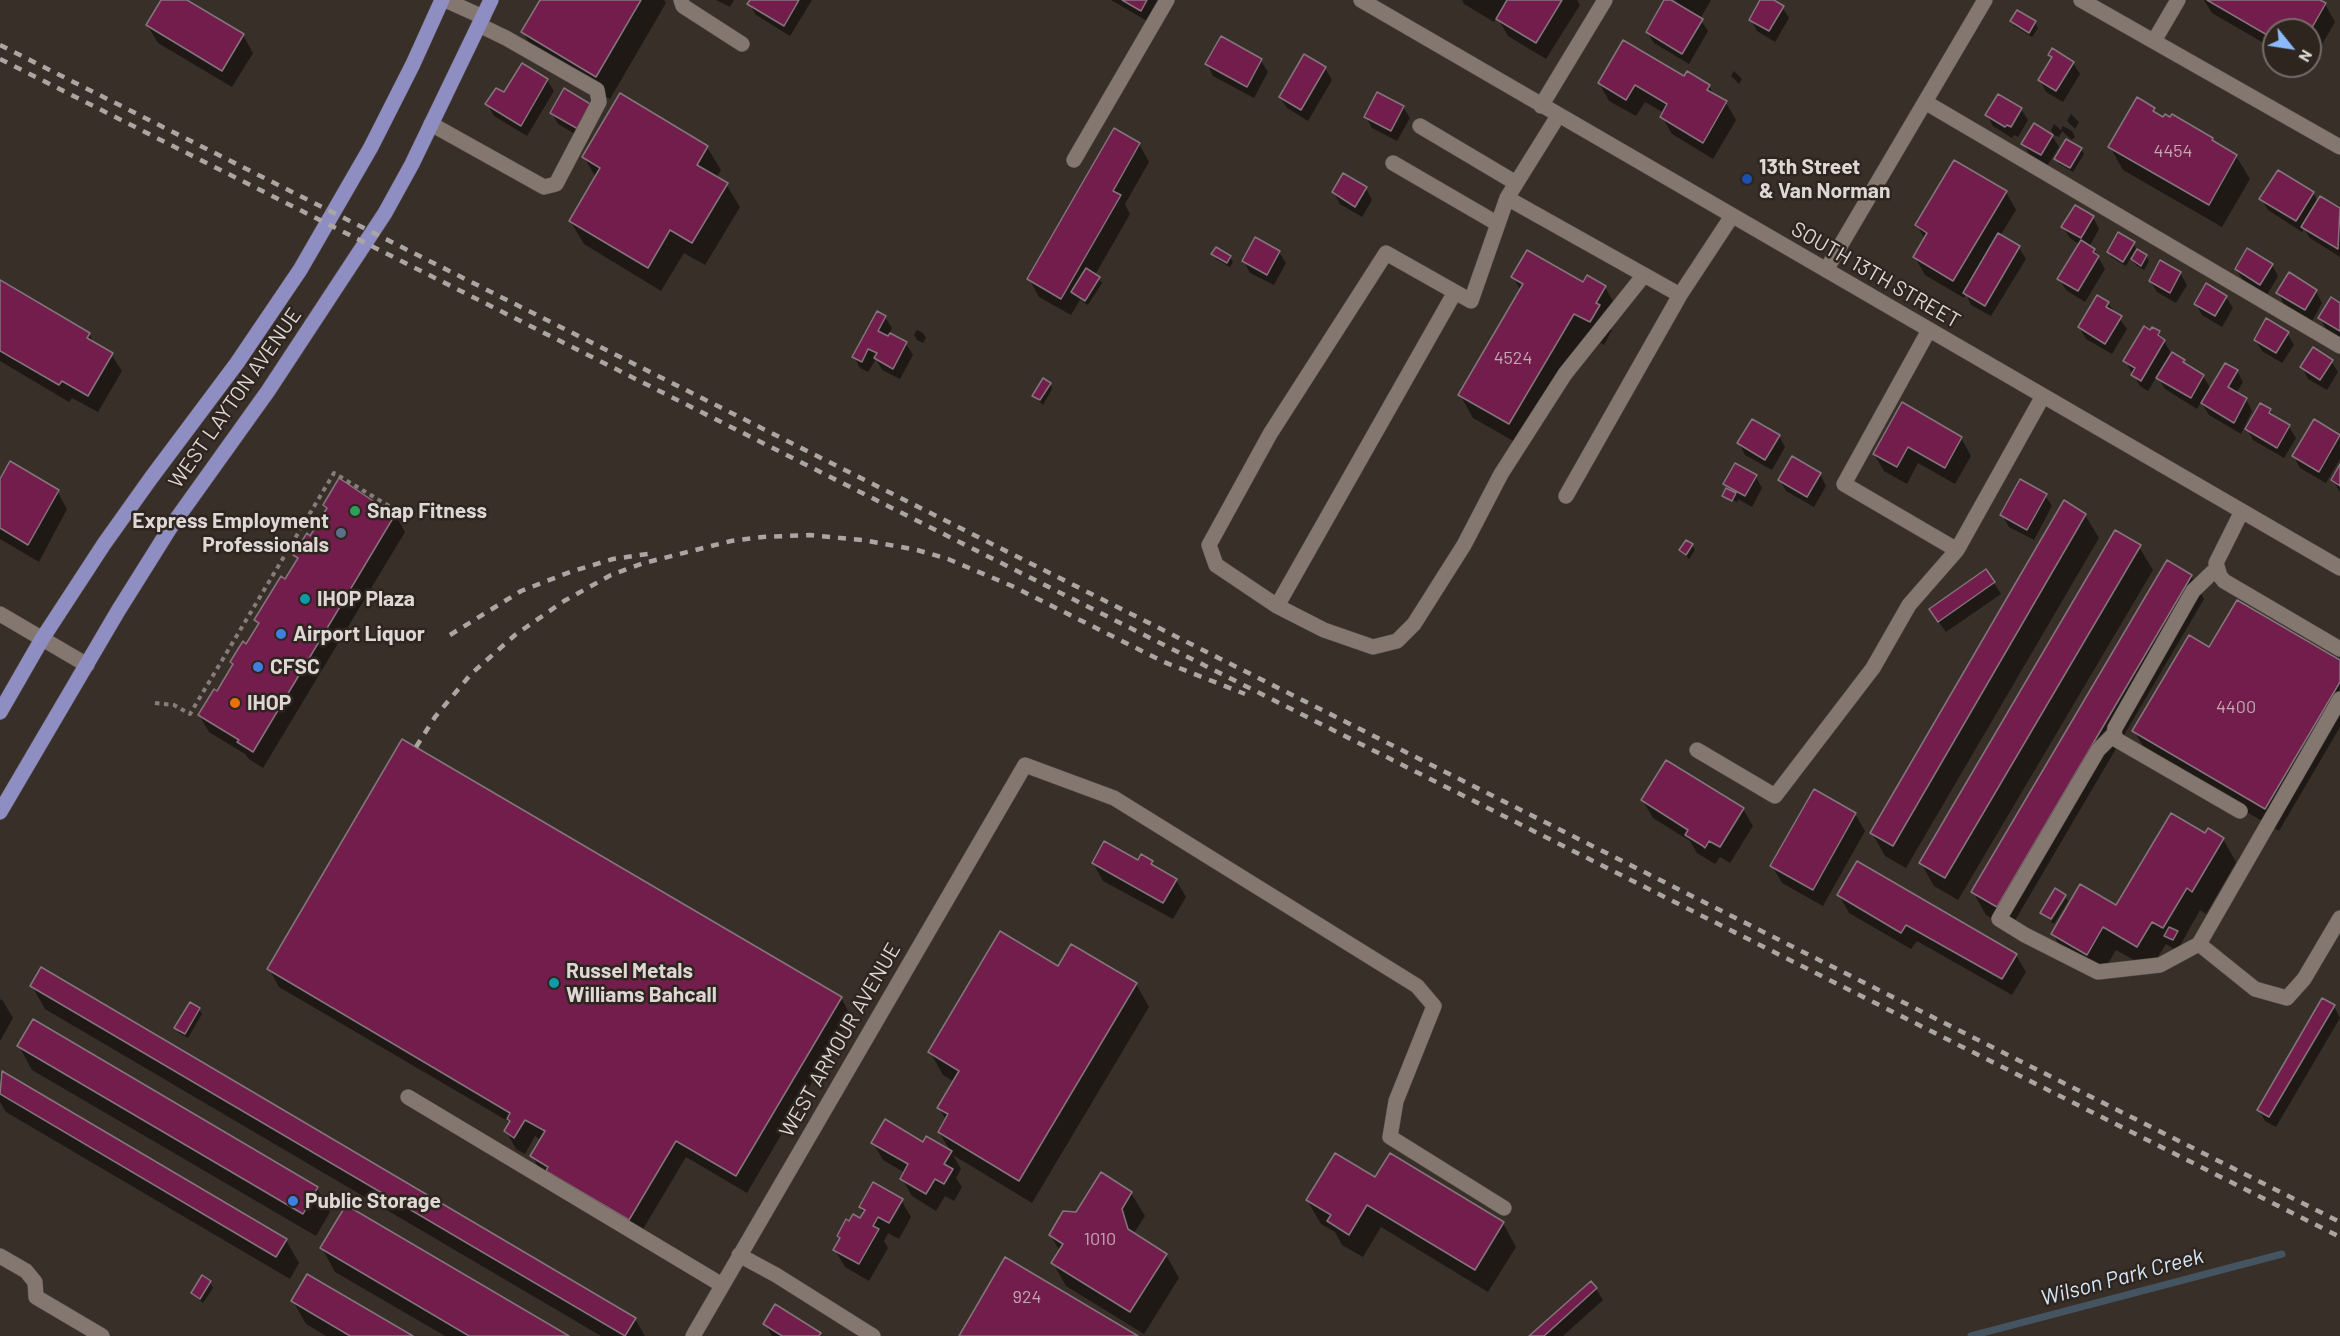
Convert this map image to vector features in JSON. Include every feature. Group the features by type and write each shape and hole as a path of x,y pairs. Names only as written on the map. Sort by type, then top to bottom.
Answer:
{"main road":[{"name":"WEST LAYTON AVENUE","path":"0,712 42,639 130,506 237,363 300,270 371,147 443,0"},
{"name":"WEST LAYTON AVENUE","path":"0,812 170,528 268,391 359,254 396,193 491,0"}],"street":[{"path":"431,124 544,187 556,184 599,102 597,90 443,0"},
{"path":"681,0 682,6 742,44"},
{"path":"1074,160 1167,0"},
{"name":"SOUTH 13TH STREET","path":"1361,0 2340,568"},
{"path":"1541,106 1605,0"},
{"path":"1826,270 1985,0"},
{"path":"2081,0 2340,147"},
{"path":"2154,41 2178,0"},
{"path":"1925,102 2340,346"},
{"path":"1558,116 1507,198 1471,301 1386,254 1270,434 1209,545 1216,565 1277,606 1324,630 1373,647 1397,641 1414,624 1464,544 1501,474 1565,374 1644,275"},
{"path":"1420,126 1516,183"},
{"path":"1393,163 1498,224"},
{"path":"1507,198 1680,296"},
{"path":"1566,496 1680,296 1732,216"},
{"path":"1277,606 1455,292"},
{"path":"1929,330 1844,484 1957,550"},
{"path":"1697,750 1775,796 1873,668 1909,605 1957,550 2043,396"},
{"path":"2242,511 2216,563 2224,581 2340,649"},
{"path":"2217,568 2193,591 2115,728 2114,734 2098,750 1999,918 2025,935 2098,972 2160,965 2199,944 2340,699"},
{"path":"0,614 87,665"},
{"path":"2114,734 2117,740 2240,811"},
{"name":"WEST ARMOUR AVENUE","path":"693,1336 1025,765 1114,798 1417,986 1434,1006 1396,1101 1390,1137 1504,1208"},
{"path":"2199,944 2255,989 2287,998 2304,979 2340,918"},
{"path":"408,1097 722,1285"},
{"path":"739,1255 776,1275 873,1336"},
{"path":"0,1256 26,1271 35,1282 36,1298 102,1336"}],"path":[{"path":"156,702 174,705 190,714 334,473 394,509"}],"building":[{"path":"161,0 187,0 244,34 222,71 146,25"},
{"path":"540,0 641,0 596,77 521,32"},
{"path":"750,0 799,0 784,26 747,4"},
{"path":"1122,0 1147,0 1141,11"},
{"path":"1507,0 1562,0 1536,43 1496,19"},
{"path":"1664,0 1671,0 1703,19 1682,54 1646,32"},
{"path":"1760,0 1774,0 1784,6 1769,31 1749,20"},
{"path":"2207,0 2320,0 2326,3 2317,18 2262,18 2262,32"},
{"path":"2017,10 2036,21 2029,33 2010,21"},
{"path":"1221,36 1262,59 1247,87 1205,64"},
{"path":"1623,40 1684,76 1687,71 1710,85 1707,90 1727,101 1703,143 1660,117 1667,104 1635,85 1626,100 1598,83"},
{"path":"2052,48 2074,62 2056,91 2038,80 2052,57 2048,55"},
{"path":"1304,54 1326,67 1301,110 1279,97"},
{"path":"522,63 548,79 521,126 485,104 496,88 504,92"},
{"path":"564,88 592,105 578,129 550,113"},
{"path":"1377,92 1404,106 1391,131 1364,117"},
{"path":"620,93 708,146 697,165 728,183 692,243 670,230 648,268 569,221 600,168 582,157"},
{"path":"1998,94 2022,108 2011,127 2007,125 2005,127 1985,115"},
{"path":"2137,97 2155,108 2153,111 2163,117 2165,114 2170,117 2172,114 2237,155 2209,205 2108,147"},
{"path":"2034,123 2053,135 2041,155 2021,144"},
{"path":"1114,128 1140,143 1113,191 1121,195 1061,299 1027,279"},
{"path":"2066,139 2082,148 2070,168 2054,159"},
{"path":"1954,160 2007,191 1953,281 1913,257 1927,233 1915,225"},
{"path":"2278,170 2314,192 2296,221 2259,199"},
{"path":"1343,173 1367,187 1355,207 1332,192"},
{"path":"2320,196 2340,208 2338,249 2301,227"},
{"path":"2075,205 2094,216 2081,238 2061,227"},
{"path":"2118,232 2135,242 2123,262 2107,252"},
{"path":"1998,233 2020,246 1985,306 1963,293"},
{"path":"1255,237 1280,251 1267,275 1242,261"},
{"path":"2081,240 2095,249 2093,252 2099,256 2078,291 2057,279"},
{"path":"1216,247 1231,256 1227,263 1211,254"},
{"path":"2247,248 2273,264 2260,285 2235,269"},
{"path":"2137,249 2147,255 2141,266 2131,259"},
{"path":"1527,250 1583,282 1587,275 1606,286 1596,303 1600,305 1590,322 1574,314 1509,424 1458,395 1523,284 1511,277"},
{"path":"2160,260 2181,272 2170,293 2149,281"},
{"path":"1086,268 1100,277 1085,301 1071,292"},
{"path":"2289,272 2317,290 2305,310 2276,293"},
{"path":"0,280 90,333 87,338 113,353 88,396 62,381 59,385 0,351"},
{"path":"2206,283 2227,296 2215,316 2194,304"},
{"path":"2097,295 2109,302 2106,307 2122,316 2105,344 2078,327"},
{"path":"2331,297 2340,303 2340,331 2318,318"},
{"path":"877,311 886,316 878,331 888,336 890,333 907,342 893,369 874,358 877,353 868,349 862,362 852,357"},
{"path":"2266,318 2289,332 2276,353 2254,340"},
{"path":"2144,326 2150,330 2152,327 2160,331 2158,335 2165,340 2141,381 2131,375 2135,368 2123,361"},
{"path":"2313,347 2333,360 2320,380 2300,367"},
{"path":"2172,352 2204,375 2191,398 2156,378"},
{"path":"2225,363 2238,370 2228,387 2247,398 2234,423 2201,403"},
{"path":"1043,378 1051,383 1040,400 1032,396"},
{"path":"1902,402 1962,437 1945,468 1908,447 1897,467 1873,454"},
{"path":"2260,403 2271,409 2269,413 2290,425 2277,448 2245,429"},
{"path":"1752,419 1780,435 1765,460 1737,443"},
{"path":"2314,419 2340,435 2319,472 2292,456"},
{"path":"1792,456 1821,473 1807,497 1778,480"},
{"path":"10,461 59,490 28,545 0,528 0,479"},
{"path":"1735,463 1757,475 1745,496 1723,484"},
{"path":"2340,464 2340,486 2331,480"},
{"name":"IHOP Plaza","path":"339,478 382,507 383,505 396,513 253,752 237,742 239,740 198,715 214,689 217,691 233,664 230,662 243,641 246,644 259,623 254,620 281,576 285,579 298,558 293,555 307,533 310,536 327,508 323,505"},
{"path":"2020,479 2047,494 2027,530 2000,515"},
{"path":"1726,488 1736,493 1732,501 1722,496"},
{"path":"2064,500 2086,514 1893,846 1870,833"},
{"path":"2115,530 2141,545 1945,878 1919,863"},
{"path":"1686,540 1693,544 1686,555 1679,550"},
{"path":"2167,560 2192,575 1997,907 1971,892"},
{"path":"1986,569 1995,582 1938,622 1929,609"},
{"path":"2237,600 2340,660 2340,682 2265,809 2132,731 2189,635 2209,647"},
{"name":"Russel Metals Williams Bahcall","path":"402,739 842,997 736,1176 676,1141 629,1220 546,1171 548,1167 530,1156 545,1131 525,1120 514,1138 504,1131 510,1121 507,1119 510,1113 267,969"},
{"path":"1666,760 1744,808 1720,847 1709,841 1705,848 1685,835 1688,830 1641,800"},
{"path":"1814,789 1856,813 1813,890 1770,866"},
{"path":"2171,813 2205,833 2208,828 2224,838 2192,892 2187,888 2163,928 2152,922 2137,947 2103,927 2087,955 2051,934 2080,884 2116,905"},
{"path":"1104,841 1138,860 1141,854 1153,861 1151,864 1177,879 1163,903 1092,863"},
{"path":"1857,861 2017,954 2002,979 1906,925 1901,933 1837,895"},
{"path":"2055,888 2066,895 2051,919 2040,913"},
{"path":"2169,927 2178,931 2173,940 2164,936"},
{"path":"1000,931 1058,966 1071,944 1137,983 1019,1181 938,1132 948,1114 937,1108 959,1071 928,1052"},
{"path":"41,967 636,1318 625,1336 30,986"},
{"path":"2322,998 2335,1005 2269,1117 2257,1110"},
{"path":"190,1002 200,1008 185,1034 174,1028"},
{"path":"33,1019 318,1187 303,1214 17,1046"},
{"path":"2,1071 287,1239 276,1257 0,1094"},
{"path":"885,1119 923,1142 926,1136 952,1151 944,1164 953,1169 944,1184 935,1179 926,1194 900,1179 908,1164 871,1143"},
{"path":"1335,1153 1375,1177 1390,1153 1504,1222 1475,1270 1367,1205 1349,1235 1327,1221 1331,1215 1306,1200"},
{"path":"1101,1172 1132,1192 1122,1209 1128,1229 1167,1254 1130,1312 1051,1263 1063,1244 1049,1235 1063,1211 1076,1212"},
{"path":"873,1182 903,1199 889,1223 878,1217 873,1226 879,1229 859,1264 833,1250 840,1238 837,1236 846,1219 849,1221 853,1214 860,1218 865,1210 859,1207"},
{"path":"346,1205 569,1336 469,1336 320,1248"},
{"path":"1005,1257 1138,1336 959,1336"},
{"path":"307,1274 413,1336 350,1336 291,1301"},
{"path":"202,1275 211,1281 200,1299 191,1293"},
{"path":"1591,1281 1597,1288 1544,1336 1529,1336"},
{"path":"775,1304 821,1333 819,1336 782,1336 763,1324"}],"waterway":[{"name":"Wilson Park Creek","path":"1971,1336 2282,1254"}],"railway":[{"path":"0,45 2340,1222"},
{"path":"0,59 2340,1237"},
{"path":"416,747 435,717 471,674 515,635 564,601 611,575 644,563 731,541 763,537 810,535 863,540 917,550 948,559 1012,586 1164,662 1245,694"},
{"path":"450,635 521,591 570,572 613,559 654,553"}],"place":[{"name":"13th Street & Van Norman","path":"1747,179"},
{"name":"Snap Fitness","path":"355,511"},
{"name":"Express Employment Professionals","path":"341,533"},
{"name":"IHOP Plaza","path":"305,599"},
{"name":"Airport Liquor","path":"281,634"},
{"name":"CFSC","path":"258,667"},
{"name":"IHOP","path":"235,703"},
{"name":"Russel Metals Williams Bahcall","path":"554,983"},
{"name":"Public Storage","path":"293,1201"}]}
